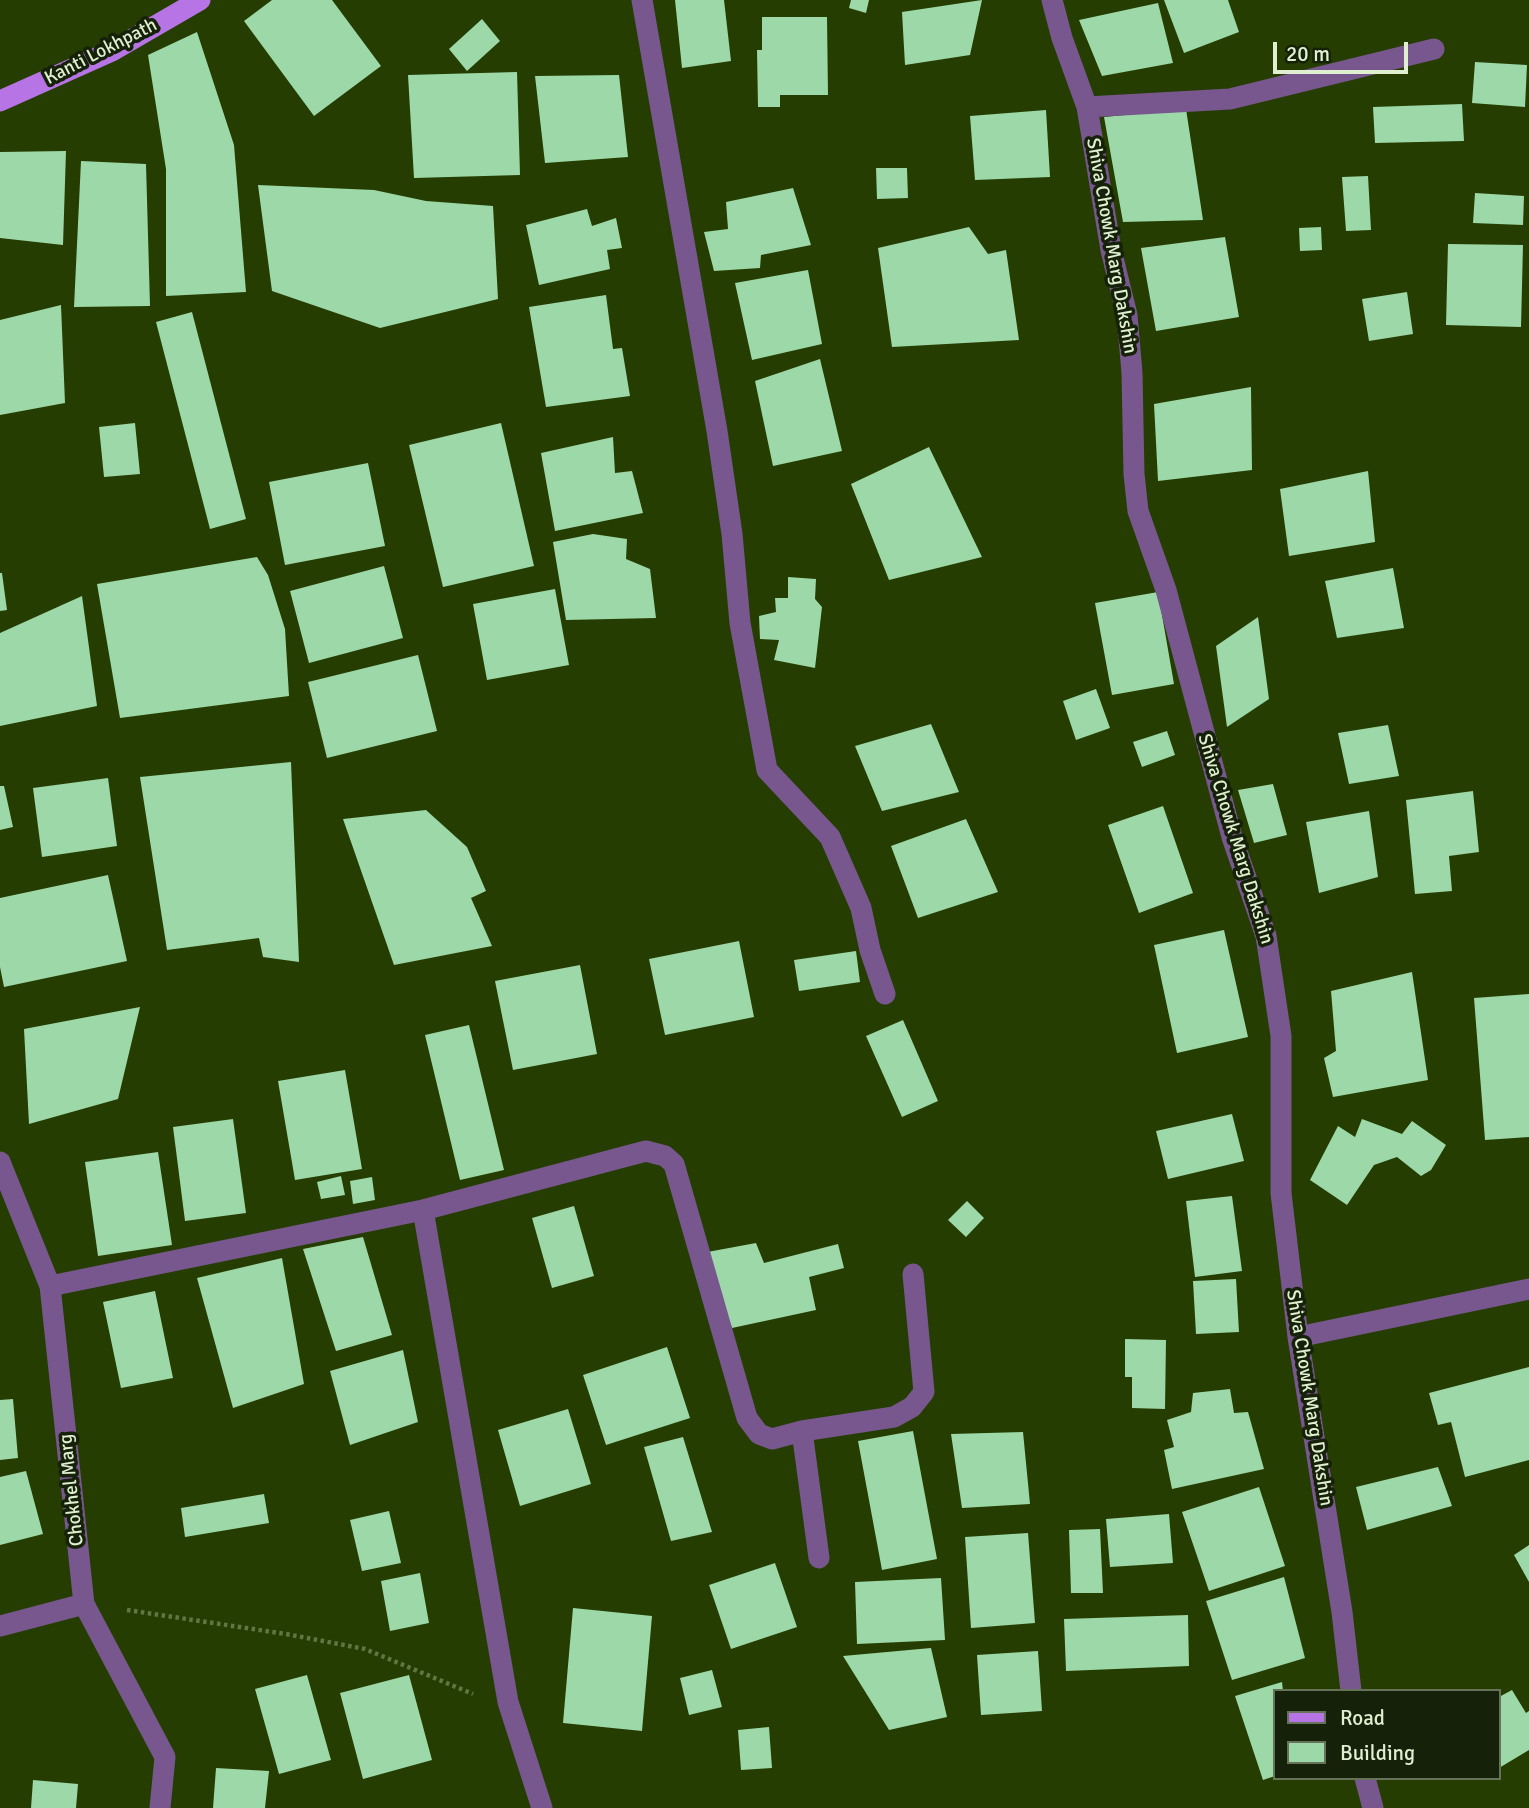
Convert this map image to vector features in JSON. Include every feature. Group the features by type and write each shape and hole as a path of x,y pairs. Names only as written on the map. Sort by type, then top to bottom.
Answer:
{"main road":[{"name":"Kanti Lokhpath","path":"0,101 111,51 200,0"}],"street":[{"path":"642,0 717,431 732,534 740,623 767,771 830,837 861,908 870,950 885,994"},
{"name":"Shiva Chowk Marg Dakshin","path":"1052,0 1062,38 1087,107 1111,250 1127,315 1133,386 1134,474 1139,511 1166,590 1232,837 1266,936 1281,1036 1281,1193 1298,1337 1342,1612 1351,1689"},
{"path":"1087,107 1230,99 1434,49"},
{"path":"50,1286 423,1210 646,1152 666,1156 674,1164 747,1418 759,1434 772,1438 894,1416 912,1407 924,1392 913,1274"},
{"name":"Chokhel Marg","path":"0,1162 50,1286 85,1604 165,1757 160,1808"},
{"path":"423,1210 508,1702 542,1808"},
{"path":"1298,1337 1529,1289"},
{"path":"802,1431 819,1558"},
{"path":"0,1626 85,1604"},
{"path":"1366,1780 1373,1808"}],"path":[{"path":"85,1604 286,1634 365,1649 464,1691 508,1702"}],"building":[{"path":"272,0 332,0 381,66 314,116 244,21"},
{"path":"675,0 724,0 731,61 682,68"},
{"path":"851,0 869,0 866,13 849,8"},
{"path":"982,0 970,55 905,65 902,12"},
{"path":"1164,0 1228,0 1239,32 1184,53"},
{"path":"1158,3 1173,63 1102,76 1079,20"},
{"path":"762,17 827,17 828,95 780,95 780,107 758,107 757,50 762,50"},
{"path":"482,19 500,41 467,71 449,49"},
{"path":"197,32 234,145 246,292 166,296 166,169 148,55"},
{"path":"1475,62 1527,65 1525,107 1472,103"},
{"path":"517,72 520,175 414,178 408,75"},
{"path":"619,75 628,157 545,163 535,76"},
{"path":"1462,104 1464,141 1375,143 1373,107"},
{"path":"1186,109 1203,220 1123,222 1104,117"},
{"path":"1046,110 1050,177 975,180 970,116"},
{"path":"66,151 63,245 0,238 0,152"},
{"path":"81,161 146,164 150,306 74,307"},
{"path":"876,168 907,168 908,198 877,199"},
{"path":"1368,176 1371,230 1346,231 1342,177"},
{"path":"258,185 374,190 426,201 493,206 498,299 380,328 272,291"},
{"path":"793,188 811,245 761,255 760,268 714,271 704,232 728,229 726,202"},
{"path":"1475,193 1524,196 1523,225 1473,223"},
{"path":"587,209 592,226 616,218 622,248 607,250 610,269 539,285 526,225"},
{"path":"969,227 988,254 1006,250 1019,340 892,347 878,248"},
{"path":"1321,227 1322,250 1300,251 1299,228"},
{"path":"1225,237 1239,317 1156,331 1141,248"},
{"path":"1448,244 1523,245 1521,327 1446,325"},
{"path":"808,270 822,344 752,360 735,283"},
{"path":"1407,292 1413,334 1369,341 1362,299"},
{"path":"606,295 613,349 622,348 630,396 546,407 529,307"},
{"path":"61,305 65,403 0,415 0,320"},
{"path":"192,312 246,519 210,529 156,322"},
{"path":"820,359 842,451 773,466 755,381"},
{"path":"1251,387 1252,470 1158,481 1154,404"},
{"path":"135,423 140,474 104,477 99,427"},
{"path":"501,423 534,566 443,587 409,445"},
{"path":"613,437 615,473 632,471 643,513 555,531 541,453"},
{"path":"929,447 982,557 889,580 851,484"},
{"path":"368,463 385,546 285,565 269,482"},
{"path":"1368,471 1375,542 1289,556 1280,489"},
{"path":"593,534 627,539 626,559 650,569 656,618 566,620 553,542"},
{"path":"257,557 268,575 285,629 289,696 120,718 97,584"},
{"path":"384,566 403,638 309,663 290,591"},
{"path":"1393,568 1404,628 1337,638 1325,581"},
{"path":"0,573 7,610 0,611"},
{"path":"788,577 816,579 815,599 822,607 815,668 774,660 779,640 760,639 759,616 776,612 775,598 788,598"},
{"path":"555,589 569,665 487,680 473,604"},
{"path":"1158,592 1174,684 1112,695 1095,603"},
{"path":"82,596 97,706 0,726 0,633"},
{"path":"1258,617 1269,699 1227,727 1216,646"},
{"path":"418,655 437,731 327,758 308,682"},
{"path":"1096,689 1110,728 1076,740 1063,701"},
{"path":"931,724 959,792 882,811 855,746"},
{"path":"1388,725 1399,776 1349,784 1338,733"},
{"path":"1167,731 1175,755 1142,767 1133,742"},
{"path":"291,762 299,962 263,957 259,938 167,950 140,777"},
{"path":"108,778 117,846 42,857 33,788"},
{"path":"1273,784 1287,835 1254,843 1238,790"},
{"path":"0,786 4,786 13,827 0,830"},
{"path":"1473,791 1479,852 1449,856 1452,891 1415,894 1406,800"},
{"path":"1163,806 1193,893 1139,913 1108,825"},
{"path":"426,810 467,847 486,891 471,898 492,946 394,965 343,819"},
{"path":"1369,811 1378,877 1319,893 1306,822"},
{"path":"966,819 998,892 918,918 891,846"},
{"path":"108,875 127,961 4,987 0,967 0,898"},
{"path":"1224,930 1248,1037 1177,1053 1154,945"},
{"path":"739,941 754,1017 665,1035 649,959"},
{"path":"856,951 860,982 799,991 794,960"},
{"path":"580,965 597,1054 513,1070 495,981"},
{"path":"1412,972 1428,1080 1333,1097 1324,1058 1336,1051 1331,991"},
{"path":"1529,994 1529,1137 1485,1140 1474,998"},
{"path":"140,1007 118,1099 29,1124 24,1029"},
{"path":"903,1020 938,1101 902,1117 866,1036"},
{"path":"469,1025 504,1170 460,1180 425,1035"},
{"path":"345,1070 362,1169 295,1180 278,1081"},
{"path":"1232,1114 1244,1161 1168,1179 1156,1131"},
{"path":"233,1119 246,1213 185,1221 173,1127"},
{"path":"1362,1119 1402,1134 1412,1121 1446,1145 1431,1170 1421,1176 1397,1157 1374,1165 1347,1205 1310,1180 1338,1126 1355,1137"},
{"path":"158,1152 172,1245 98,1256 85,1162"},
{"path":"341,1176 345,1195 321,1199 317,1182"},
{"path":"372,1177 375,1200 353,1204 350,1181"},
{"path":"1232,1196 1242,1271 1195,1277 1186,1201"},
{"path":"967,1201 984,1218 966,1237 948,1220"},
{"path":"574,1206 594,1276 552,1288 532,1218"},
{"path":"363,1237 392,1335 336,1351 303,1249"},
{"path":"756,1243 764,1263 838,1244 844,1268 809,1277 816,1310 732,1328 702,1253"},
{"path":"282,1258 304,1384 233,1408 197,1278"},
{"path":"1236,1279 1239,1332 1196,1334 1193,1281"},
{"path":"155,1291 173,1378 121,1388 103,1302"},
{"path":"1125,1339 1166,1340 1165,1409 1132,1408 1132,1377 1125,1377"},
{"path":"667,1347 690,1418 606,1445 583,1375"},
{"path":"403,1350 418,1422 350,1445 330,1371"},
{"path":"1529,1367 1529,1460 1465,1477 1451,1422 1438,1425 1429,1393"},
{"path":"1230,1389 1234,1413 1248,1412 1264,1469 1172,1489 1164,1450 1174,1447 1167,1420 1191,1412 1193,1393"},
{"path":"13,1399 18,1458 0,1460 0,1400"},
{"path":"568,1409 591,1484 520,1506 498,1430"},
{"path":"913,1431 937,1559 882,1570 858,1441"},
{"path":"1023,1432 1030,1504 962,1508 951,1434"},
{"path":"683,1437 712,1532 671,1541 644,1447"},
{"path":"1438,1467 1452,1506 1367,1530 1356,1487"},
{"path":"26,1471 43,1534 0,1545 0,1477"},
{"path":"1259,1487 1285,1566 1209,1591 1182,1512"},
{"path":"264,1494 269,1523 185,1537 181,1508"},
{"path":"389,1511 401,1563 362,1571 350,1520"},
{"path":"1169,1514 1173,1563 1110,1567 1106,1519"},
{"path":"1100,1529 1103,1593 1071,1593 1069,1530"},
{"path":"1028,1533 1035,1623 971,1628 965,1537"},
{"path":"1529,1545 1529,1582 1514,1555"},
{"path":"775,1563 797,1627 731,1649 709,1585"},
{"path":"420,1573 429,1623 390,1631 381,1581"},
{"path":"1284,1577 1305,1658 1232,1680 1206,1601"},
{"path":"941,1578 945,1640 857,1644 855,1582"},
{"path":"573,1608 652,1616 642,1731 563,1723"},
{"path":"1188,1615 1189,1666 1066,1671 1064,1619"},
{"path":"931,1648 947,1717 889,1730 843,1656"},
{"path":"1038,1651 1042,1711 981,1715 977,1655"},
{"path":"712,1670 722,1707 689,1715 680,1678"},
{"path":"307,1675 331,1760 279,1774 255,1689"},
{"path":"409,1675 432,1760 363,1779 340,1693"},
{"path":"1282,1682 1283,1689 1274,1689 1274,1776 1263,1780 1235,1696"},
{"path":"1512,1690 1526,1713 1529,1711 1529,1750 1501,1767 1501,1696"},
{"path":"769,1727 772,1768 741,1770 738,1730"},
{"path":"216,1768 269,1771 265,1808 213,1808"},
{"path":"33,1780 78,1784 76,1808 31,1808"}]}
